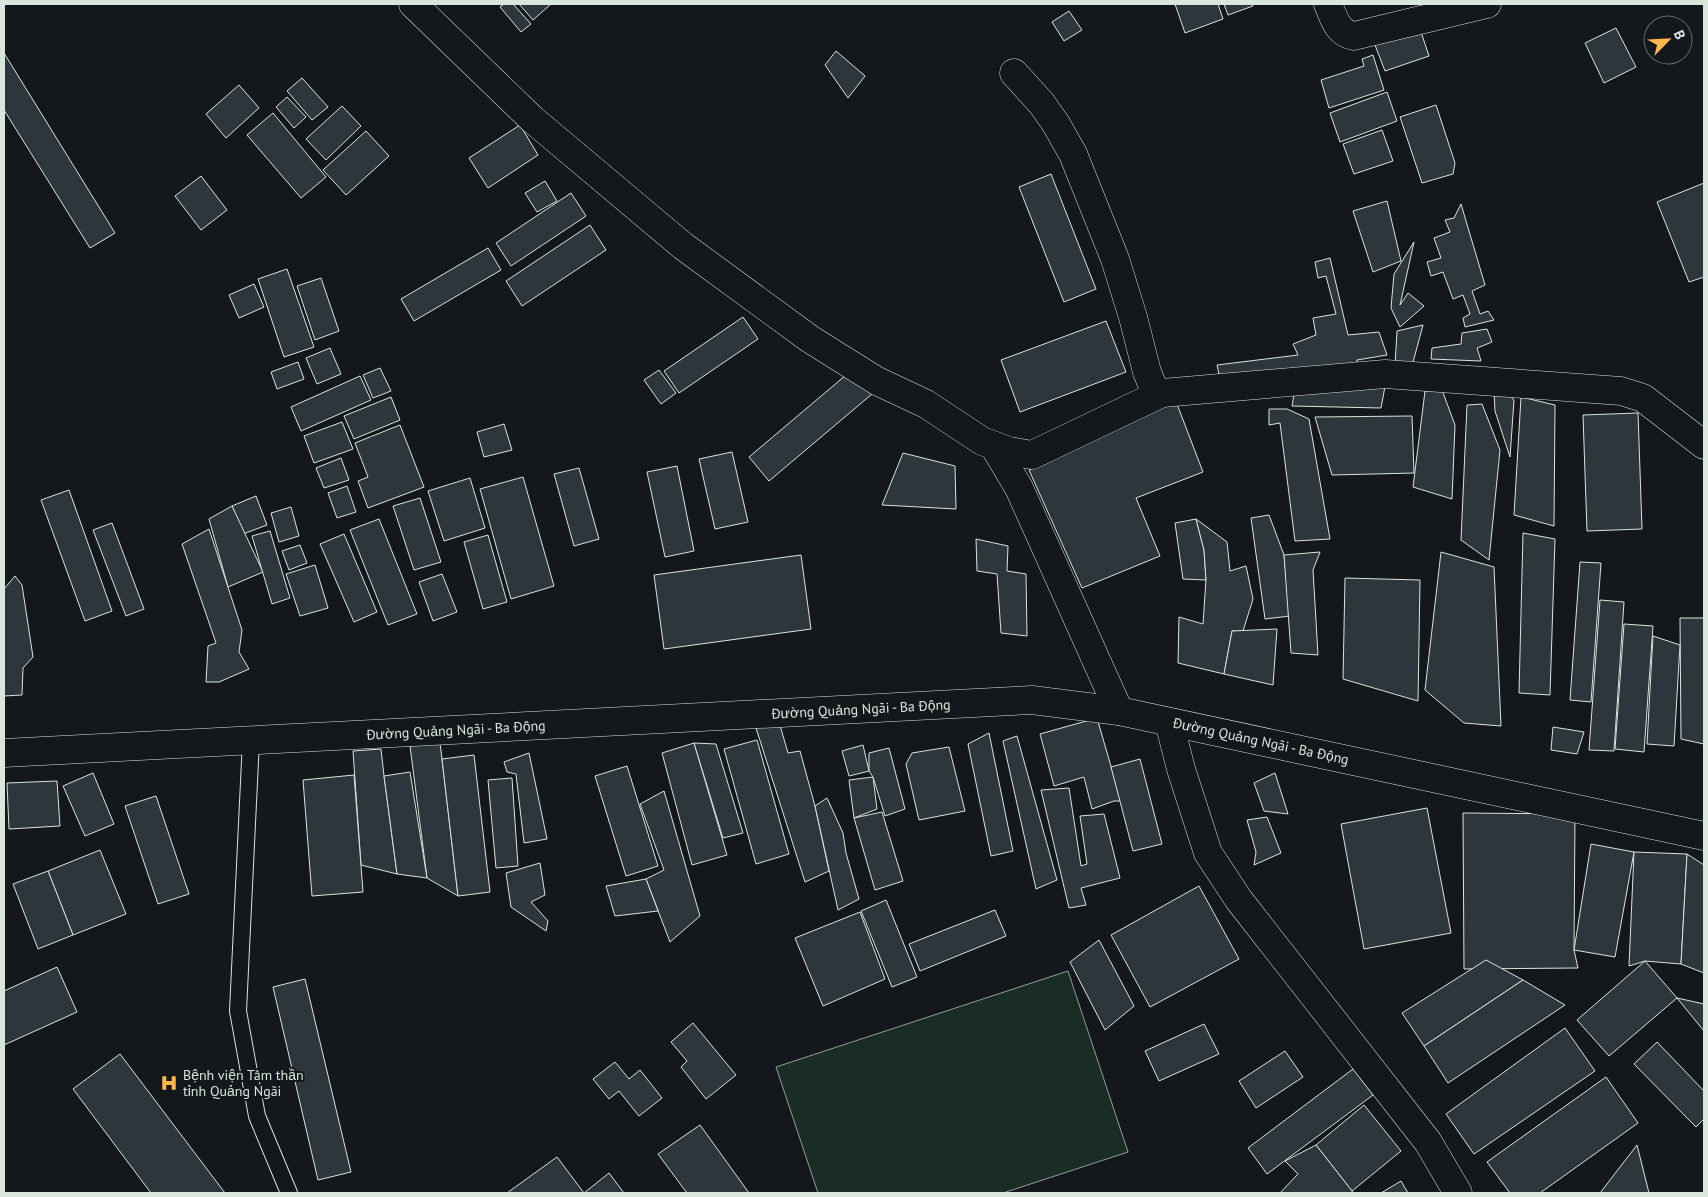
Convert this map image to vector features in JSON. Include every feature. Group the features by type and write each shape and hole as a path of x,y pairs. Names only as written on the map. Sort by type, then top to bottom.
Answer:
{"street":[{"path":"1328,4 1340,28 1347,34 1354,36 1484,4"},
{"path":"427,10 532,119 683,246 810,340 877,381 926,404 982,440 1009,452 1032,455 1162,393 1385,374 1621,391 1643,398 1704,445"},
{"path":"1014,73 1052,117 1073,154 1115,259 1147,372 1154,389 1162,393"},
{"path":"994,446 1019,488 1119,711"},
{"name":"Đường Quảng Ngãi - Ba Động","path":"4,753 1032,700 1119,711 1704,836"},
{"path":"1169,722 1181,769 1208,853 1239,900 1428,1142 1458,1193"}],"lane":[{"path":"251,740 238,1011 257,1116 289,1193"}],"green space":[{"path":"1068,971 1128,1152 1003,1193 818,1193 776,1067"}],"building":[{"path":"504,4 513,4 531,24 521,32 500,7"},
{"path":"519,4 551,4 533,20"},
{"path":"1175,4 1218,4 1223,19 1185,33"},
{"path":"1224,4 1252,4 1253,6 1228,15"},
{"path":"1069,11 1082,30 1064,41 1052,22"},
{"path":"1616,28 1636,67 1604,83 1585,43"},
{"path":"1420,29 1429,56 1385,71 1375,45"},
{"path":"836,51 865,76 848,98 825,65"},
{"path":"4,53 115,233 90,248 4,110"},
{"path":"1373,55 1384,90 1329,108 1321,80 1364,66 1362,59"},
{"path":"302,78 328,107 312,120 287,91"},
{"path":"239,85 259,108 226,138 206,114"},
{"path":"1387,92 1397,121 1340,142 1330,113"},
{"path":"287,97 306,117 294,128 276,107"},
{"path":"1436,105 1455,163 1453,174 1422,183 1400,117"},
{"path":"342,106 361,126 326,160 306,139"},
{"path":"273,113 326,177 301,198 247,135"},
{"path":"520,125 538,155 488,188 469,158"},
{"path":"1382,130 1393,161 1354,174 1343,144"},
{"path":"366,131 389,156 346,195 323,170"},
{"path":"1051,174 1096,289 1064,302 1019,187"},
{"path":"201,176 227,210 201,230 175,196"},
{"path":"545,181 557,201 537,212 525,193"},
{"path":"1704,183 1704,277 1689,282 1657,202"},
{"path":"571,193 586,216 511,266 496,243"},
{"path":"1387,201 1401,261 1373,272 1353,211"},
{"path":"1461,204 1485,285 1472,291 1480,314 1488,311 1494,320 1465,327 1463,318 1470,314 1463,295 1453,299 1443,272 1431,276 1427,262 1441,258 1434,238 1450,232 1445,220 1454,218"},
{"path":"590,225 606,250 522,306 506,281"},
{"path":"1414,242 1400,305 1408,293 1424,306 1400,327 1391,308 1394,274"},
{"path":"488,248 501,270 414,321 401,299"},
{"path":"1330,258 1348,335 1379,332 1387,355 1357,360 1357,369 1220,379 1217,365 1298,355 1293,344 1316,335 1313,318 1336,314 1326,276 1318,278 1315,262"},
{"path":"287,269 314,347 284,357 258,279"},
{"path":"321,278 339,331 315,340 297,286"},
{"path":"254,284 264,307 239,318 229,295"},
{"path":"743,317 758,339 679,393 664,371"},
{"path":"1106,321 1126,372 1020,412 1001,360"},
{"path":"1423,325 1412,366 1395,366 1397,331"},
{"path":"1487,329 1492,342 1477,348 1481,361 1431,359 1432,348 1461,344 1462,333"},
{"path":"330,348 341,374 317,384 306,358"},
{"path":"298,362 304,379 277,389 271,372"},
{"path":"380,368 391,391 373,398 363,375"},
{"path":"659,370 676,393 661,404 644,380"},
{"path":"852,370 872,394 769,481 749,457"},
{"path":"360,376 371,400 301,431 291,407"},
{"path":"1386,381 1381,408 1292,406 1295,388"},
{"path":"1442,390 1455,425 1452,499 1413,487 1425,391"},
{"path":"1494,391 1506,391 1514,400 1510,457 1495,411"},
{"path":"391,397 400,420 354,439 344,416"},
{"path":"1521,397 1555,405 1554,526 1514,515"},
{"path":"1175,399 1203,472 1136,498 1160,556 1082,588 1029,470"},
{"path":"1482,404 1500,450 1489,560 1461,540 1467,405"},
{"path":"1269,409 1287,409 1309,419 1330,539 1295,541 1280,423 1269,425"},
{"path":"1638,413 1642,529 1587,531 1583,415"},
{"path":"1412,416 1414,473 1332,475 1315,417"},
{"path":"342,422 353,449 314,463 304,436"},
{"path":"504,424 512,450 484,457 477,432"},
{"path":"400,425 424,487 368,508 358,481 368,477 355,443"},
{"path":"732,452 748,522 715,529 699,459"},
{"path":"903,453 955,466 956,509 882,505"},
{"path":"341,458 349,480 324,488 316,468"},
{"path":"677,466 694,551 665,557 647,472"},
{"path":"579,468 599,539 574,546 554,474"},
{"path":"523,477 554,586 511,599 480,489"},
{"path":"470,478 485,528 444,541 428,491"},
{"path":"347,486 356,512 337,518 328,493"},
{"path":"69,490 112,611 85,621 41,500"},
{"path":"256,496 267,525 243,534 232,506"},
{"path":"420,498 441,562 414,570 393,506"},
{"path":"232,506 263,572 228,587 209,519"},
{"path":"291,507 299,536 279,542 271,513"},
{"path":"1269,515 1284,555 1290,616 1265,619 1251,518"},
{"path":"379,519 417,614 388,625 350,530"},
{"path":"1196,519 1204,550 1206,580 1183,579 1175,523"},
{"path":"1196,519 1227,542 1230,571 1246,566 1253,599 1243,631 1232,631 1224,674 1178,663 1179,617 1203,624 1206,580 1204,550"},
{"path":"112,523 144,609 126,616 93,530"},
{"path":"209,529 242,630 239,652 249,669 219,682 206,682 208,646 216,643 182,544"},
{"path":"270,531 290,598 272,604 252,536"},
{"path":"1523,533 1555,539 1550,695 1519,693"},
{"path":"344,534 377,612 354,622 320,544"},
{"path":"488,535 507,602 483,609 464,542"},
{"path":"976,539 1008,546 1007,571 1026,574 1027,636 1001,633 997,574 977,571"},
{"path":"300,545 307,563 289,570 282,551"},
{"path":"1320,552 1313,570 1318,655 1291,653 1284,555"},
{"path":"1441,552 1494,567 1501,726 1464,723 1425,690"},
{"path":"801,555 811,629 664,649 654,575"},
{"path":"1580,562 1601,563 1591,702 1570,700"},
{"path":"315,565 328,608 300,616 286,574"},
{"path":"442,574 457,612 433,621 419,582"},
{"path":"15,576 22,585 33,657 23,668 22,695 4,696 4,589"},
{"path":"1345,578 1420,580 1418,701 1343,679"},
{"path":"1600,600 1624,602 1614,751 1589,750"},
{"path":"1680,618 1704,618 1704,744 1681,739"},
{"path":"1624,624 1653,626 1644,752 1615,749"},
{"path":"1277,629 1273,685 1224,674 1232,631"},
{"path":"1653,636 1680,645 1674,746 1647,744"},
{"path":"1097,718 1121,801 1114,801 1092,809 1084,777 1054,786 1040,734"},
{"path":"779,722 788,753 800,751 815,806 829,871 805,882 756,728"},
{"path":"1553,727 1584,732 1577,754 1551,750"},
{"path":"989,733 1013,851 991,856 968,744"},
{"path":"1017,736 1057,880 1036,889 1003,741"},
{"path":"757,740 789,854 756,864 724,749"},
{"path":"440,743 458,896 427,878 410,746"},
{"path":"694,743 727,855 692,865 662,753"},
{"path":"694,743 716,744 743,833 723,838"},
{"path":"863,745 869,771 849,776 842,751"},
{"path":"949,747 965,811 919,820 906,764 912,753"},
{"path":"889,748 905,809 885,816 873,777 869,771 869,753"},
{"path":"381,749 397,874 361,865 353,751"},
{"path":"529,753 547,839 524,843 516,774 507,772 504,762"},
{"path":"474,755 490,892 458,896 442,759"},
{"path":"1140,759 1162,844 1133,851 1111,767"},
{"path":"627,766 658,866 626,876 595,776"},
{"path":"410,772 427,878 397,874 384,776"},
{"path":"93,773 114,824 85,836 63,786"},
{"path":"1275,773 1288,814 1264,811 1254,783"},
{"path":"354,775 363,892 312,896 303,780"},
{"path":"873,777 877,809 854,818 849,780"},
{"path":"512,778 518,866 496,868 488,780"},
{"path":"57,781 60,826 9,829 7,783"},
{"path":"1069,788 1081,866 1087,864 1080,816 1104,814 1120,878 1081,888 1086,905 1069,908 1041,790"},
{"path":"664,791 700,916 670,942 646,879 664,870 640,804"},
{"path":"156,796 189,894 158,904 125,806"},
{"path":"827,798 843,833 846,853 859,899 838,910 815,806"},
{"path":"1427,808 1451,933 1364,949 1341,824"},
{"path":"882,812 903,881 875,890 854,818"},
{"path":"1463,813 1575,814 1574,950 1578,968 1464,969"},
{"path":"1267,817 1281,853 1254,865 1256,852 1247,820"},
{"path":"1591,844 1634,852 1615,957 1574,950"},
{"path":"100,850 126,914 73,935 48,871"},
{"path":"1634,852 1687,854 1681,964 1645,961 1629,966"},
{"path":"1687,854 1704,865 1704,973 1681,964"},
{"path":"540,863 545,895 531,902 548,921 546,931 511,907 506,873"},
{"path":"48,871 73,935 38,949 13,884"},
{"path":"646,879 658,911 615,916 606,886"},
{"path":"1199,886 1239,959 1150,1007 1111,935"},
{"path":"886,900 917,977 892,987 861,911"},
{"path":"995,910 1006,936 920,971 909,944"},
{"path":"860,912 885,979 823,1006 795,938"},
{"path":"1099,940 1134,1006 1105,1030 1070,962"},
{"path":"1486,960 1523,980 1424,1046 1402,1013"},
{"path":"1645,961 1677,998 1609,1056 1577,1020"},
{"path":"57,967 77,1012 4,1045 4,991"},
{"path":"305,979 351,1172 318,1180 273,987"},
{"path":"1523,980 1565,1005 1448,1083 1424,1046"},
{"path":"1677,998 1704,1004 1704,1031"},
{"path":"693,1023 736,1075 706,1099 681,1067 687,1061 671,1042"},
{"path":"1204,1024 1219,1054 1159,1081 1145,1051"},
{"path":"1565,1028 1595,1071 1474,1154 1446,1114"},
{"path":"1657,1042 1704,1091 1704,1119 1696,1127 1634,1064"},
{"path":"1285,1051 1303,1077 1256,1108 1239,1081"},
{"path":"120,1054 225,1193 151,1193 73,1089"},
{"path":"615,1062 629,1079 640,1070 662,1098 639,1116 619,1091 609,1099 593,1079"},
{"path":"1353,1069 1373,1095 1267,1174 1248,1148"},
{"path":"1606,1077 1638,1123 1540,1193 1510,1193 1487,1162"},
{"path":"1364,1105 1401,1151 1352,1191 1316,1145"},
{"path":"700,1125 749,1193 687,1193 658,1154"},
{"path":"1316,1145 1353,1193 1280,1193 1298,1174 1285,1161"},
{"path":"1637,1145 1649,1193 1600,1193"},
{"path":"557,1157 584,1193 507,1193"},
{"path":"609,1173 624,1193 584,1193"},
{"path":"1401,1181 1408,1193 1381,1193"}],"place":[{"name":"Bệnh viện Tâm thần tỉnh Quảng Ngãi","path":"169,1083"}]}
